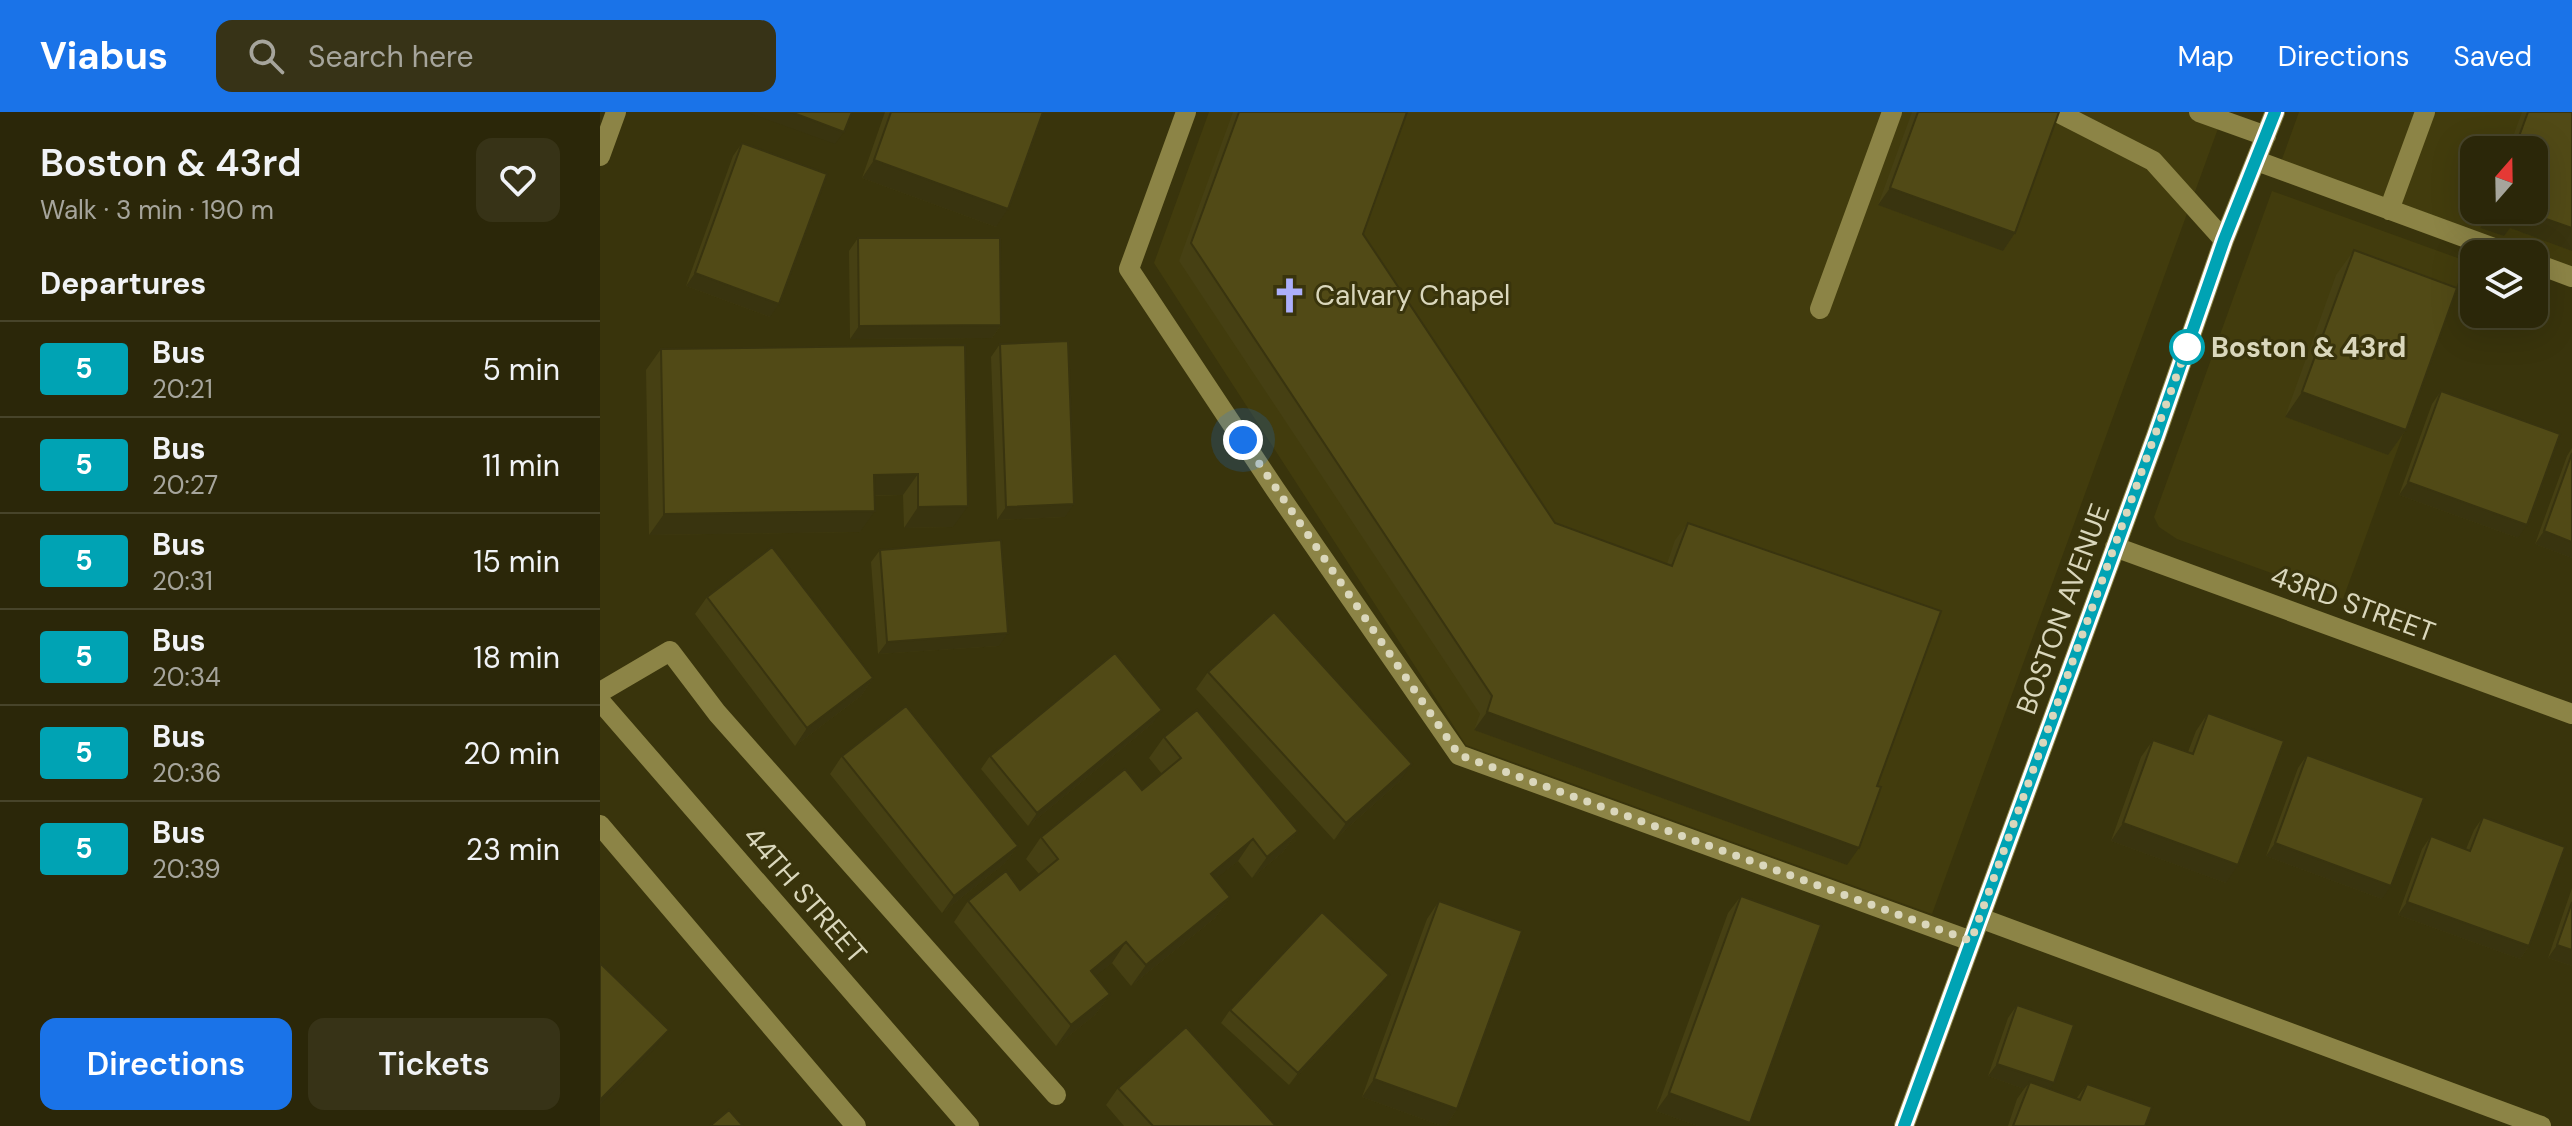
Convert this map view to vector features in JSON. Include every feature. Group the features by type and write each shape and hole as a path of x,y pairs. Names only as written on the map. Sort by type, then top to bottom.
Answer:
{"street":[{"path":"600,156 616,112"},
{"path":"1186,112 1129,269 1275,489 1459,755 1971,941"},
{"path":"1820,309 1892,112"},
{"path":"2199,112 2266,136"},
{"name":"BOSTON AVENUE","path":"1904,1126 2224,240 2275,112"},
{"path":"2389,210 2425,112"},
{"path":"2061,114 2153,161 2224,240"},
{"path":"2257,161 2472,240"},
{"path":"2548,268 2572,277"},
{"name":"43RD STREET","path":"2115,547 2572,714"},
{"path":"600,692 670,651 717,713 1056,1095"},
{"name":"44TH STREET","path":"600,701 969,1126"},
{"path":"600,825 856,1126"},
{"path":"1980,918 2541,1126"}],"shaded area":[{"path":"1209,112 2224,112 1932,914 1466,745 1154,263"},
{"path":"2299,112 2572,112 2572,268 2548,259 2548,240 2495,240 2281,162"},
{"path":"2272,191 2460,259 2460,277 2343,599 2177,539 2159,527 2154,517"}],"building":[{"path":"791,112 852,112 844,132"},
{"path":"891,112 1043,112 1008,209 874,160"},
{"path":"1239,112 1407,112 1363,234 1555,523 1672,566 1688,523 1941,611 1877,786 1881,787 1859,848 1487,712 1492,696 1191,243"},
{"path":"1918,112 2059,112 2015,233 1890,188"},
{"path":"2528,112 2572,112 2572,228 2548,220 2548,136 2519,136"},
{"path":"742,143 827,174 779,304 695,273"},
{"path":"858,238 1000,238 1001,325 859,326"},
{"path":"2354,250 2457,288 2406,430 2302,392"},
{"path":"1068,341 1074,504 1006,507 1000,344"},
{"path":"965,345 968,506 918,507 918,474 874,475 875,511 664,514 661,349"},
{"path":"2441,391 2560,434 2527,525 2408,482"},
{"path":"2572,453 2572,542 2544,531"},
{"path":"1001,540 1008,633 887,642 880,550"},
{"path":"772,547 873,678 807,728 707,597"},
{"path":"1274,612 1412,764 1346,823 1208,672"},
{"path":"1115,653 1162,710 1037,813 990,756"},
{"path":"906,706 1018,846 954,896 842,756"},
{"path":"1197,710 1298,831 1267,857 1253,839 1211,874 1230,897 1146,965 1126,942 1091,971 1110,994 1071,1025 968,901 1006,871 1020,890 1058,859 1041,837 1125,769 1142,790 1181,758 1164,737"},
{"path":"2208,713 2284,741 2238,865 2123,823 2153,740 2193,754"},
{"path":"2307,755 2424,798 2391,886 2275,843"},
{"path":"2483,817 2565,847 2529,946 2407,902 2431,836 2470,851"},
{"path":"1741,896 1821,925 1750,1123 1669,1093"},
{"path":"1439,901 1522,931 1457,1109 1374,1079"},
{"path":"2572,902 2572,950 2557,945"},
{"path":"1322,912 1389,975 1298,1073 1230,1010"},
{"path":"600,963 669,1030 600,1100"},
{"path":"2017,1005 2074,1025 2054,1083 1997,1064"},
{"path":"1186,1027 1276,1126 1153,1126 1118,1088"},
{"path":"2030,1082 2080,1100 2087,1084 2152,1107 2145,1126 2013,1126"},
{"path":"729,1110 743,1126 710,1126"}],"bus line":[{"name":"5","path":"1904,1126 2156,436 2224,240 2275,112"}],"place":[{"name":"Calvary Chapel","path":"1289,295"},
{"name":"Boston & 43rd","path":"2187,347"}],"route":[{"path":"1243,440 1459,755 1971,941 2187,347"}]}
